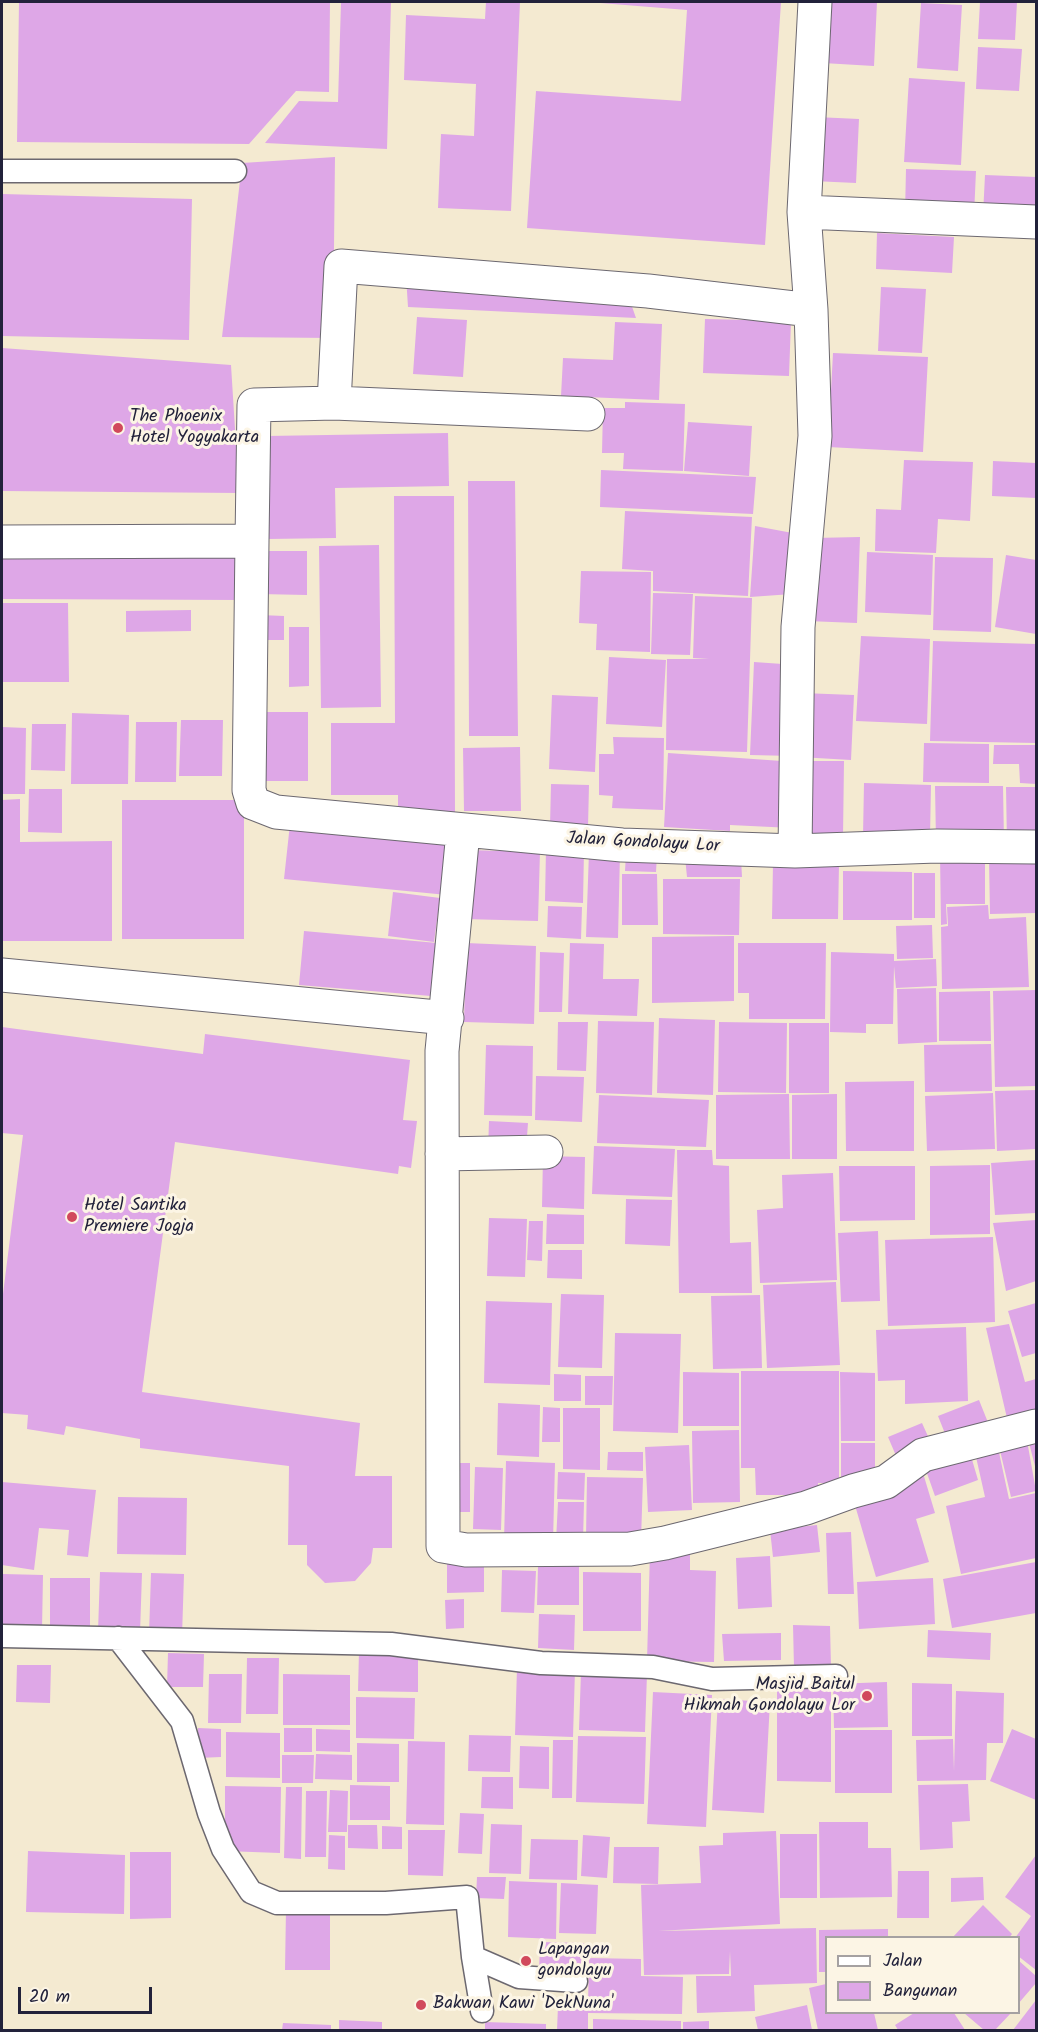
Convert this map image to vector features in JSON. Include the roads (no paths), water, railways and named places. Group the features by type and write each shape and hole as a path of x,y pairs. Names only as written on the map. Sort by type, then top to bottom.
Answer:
{"street":[{"path":"795,851 798,627 815,436 811,310 804,212 815,2"},
{"path":"804,212 1036,222"},
{"path":"334,403 341,266 648,291 811,310"},
{"path":"2,542 252,541 254,405 334,403 588,414"},
{"name":"Jalan Gondolayu Lor","path":"252,541 249,790 253,803 276,812 463,832 622,845 795,851 937,846 1036,847"},
{"path":"463,832 447,1018 442,1051 443,1546 466,1550 630,1549 665,1543 806,1508 886,1482 923,1455 1036,1426"},
{"path":"2,975 447,1018"},
{"path":"442,1154 546,1152"}],"lane":[{"path":"2,171 236,171"},
{"path":"2,1636 391,1644 541,1663 653,1667 712,1679 836,1676"},
{"path":"118,1638 182,1721 209,1813 223,1849 251,1892 277,1903 386,1902 467,1897 473,1957 482,2011"},
{"path":"473,1957 519,1977 576,1981"}],"place":[{"name":"The Phoenix Hotel Yogyakarta","path":"118,428"},
{"name":"Hotel Santika Premiere Jogja","path":"72,1217"},
{"name":"Masjid Baitul Hikmah Gondolayu Lor","path":"867,1696"},
{"name":"Lapangan gondolayu","path":"526,1961"},
{"name":"Bakwan Kawi 'DekNuna'","path":"421,2005"}]}
